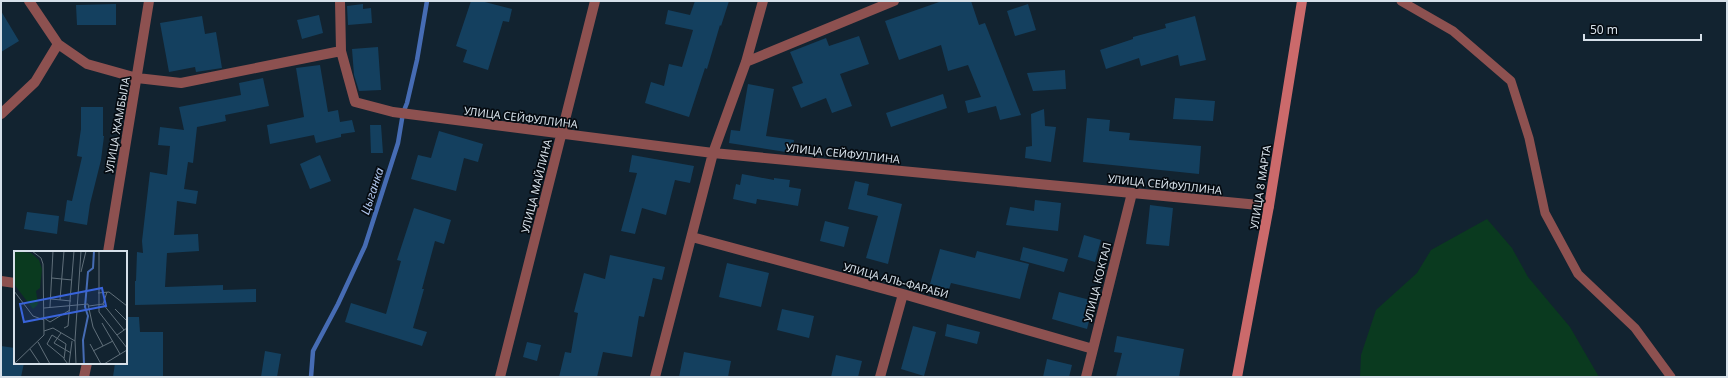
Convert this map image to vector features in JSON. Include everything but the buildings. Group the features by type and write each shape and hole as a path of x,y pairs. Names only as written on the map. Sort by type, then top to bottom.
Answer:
{"street":[{"path":"29,1 58,44 87,64 137,78 181,83 341,51 340,1"},
{"name":"УЛИЦА ЖАМБЫЛА","path":"108,251 149,1"},
{"name":"УЛИЦА МАЙЛИНА","path":"500,377 595,1"},
{"path":"655,377 713,153 746,62 763,1"},
{"path":"746,62 894,1"},
{"name":"УЛИЦА 8 МАРТА","path":"1237,377 1269,206 1302,1"},
{"path":"1,114 35,82 58,44"},
{"name":"УЛИЦА СЕЙФУЛЛИНА","path":"341,51 354,102 393,112 713,153 1269,206"},
{"name":"УЛИЦА КОКТАЛ","path":"1086,377 1132,193"},
{"name":"УЛИЦА АЛЬ-ФАРАБИ","path":"692,237 903,294 1093,349"},
{"path":"1,281 14,283"},
{"path":"880,377 903,294"},
{"path":"84,377 87,364"}],"lane":[{"path":"1401,1 1453,30 1511,81 1529,138 1545,214 1578,274 1635,328 1671,377"}],"green space":[{"path":"1487,219 1512,248 1528,277 1570,327 1599,377 1360,377 1361,355 1376,310 1417,273 1431,250"}],"waterway":[{"name":"Цыганка","path":"311,377 313,351 338,304 365,246 398,143 403,113 407,103 417,60 427,1"}]}
